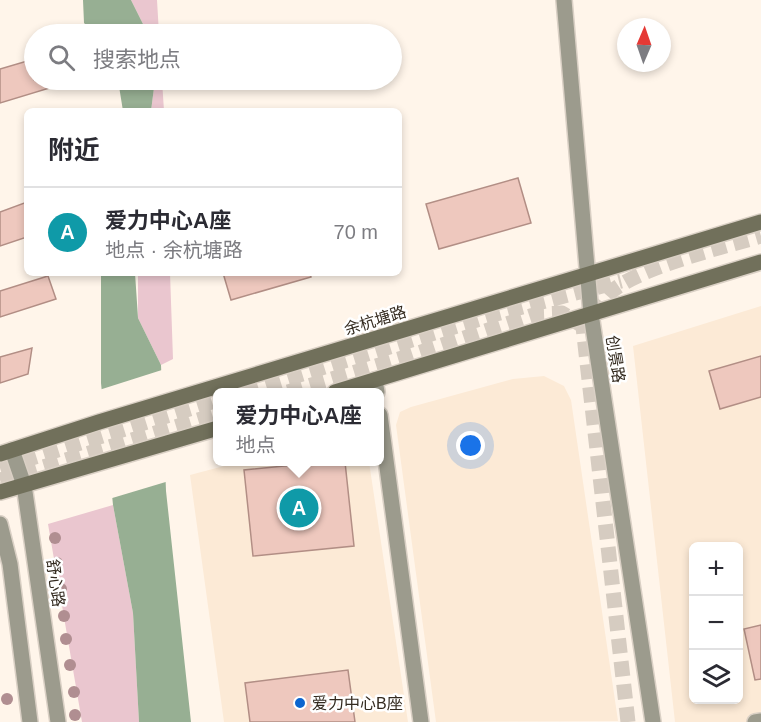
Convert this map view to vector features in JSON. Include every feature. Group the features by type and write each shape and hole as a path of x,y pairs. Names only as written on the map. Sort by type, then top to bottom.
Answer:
{"main road":[{"name":"余杭塘路","path":"6,452 761,222"},
{"path":"376,386 591,314 761,262"},
{"path":"0,492 213,430"}],"street":[{"name":"创景路","path":"564,0 591,314 653,722"},
{"path":"384,446 420,722"},
{"name":"舒心路","path":"6,452 24,485 58,722"},
{"path":"0,524 10,564 30,722"},
{"path":"755,722 761,721"}],"shaded area":[{"path":"83,0 131,0 143,24 85,24"},
{"path":"131,0 157,0 158,24 143,24"},
{"path":"120,90 154,90 151,108 123,108"},
{"path":"154,90 163,90 164,108 151,108"},
{"path":"101,276 135,276 138,318 161,365 166,491 191,722 139,722 133,613 113,505 101,383"},
{"path":"138,276 170,276 173,359 161,365 138,318"},
{"path":"761,306 761,722 675,722 633,346"},
{"path":"544,376 564,386 571,400 618,721 436,722 396,425 400,412 513,379"},
{"path":"224,466 370,466 408,722 224,722 190,475"},
{"path":"113,505 133,613 139,722 82,722 48,524"}],"pier":[{"path":"165,369 169,481 109,499 99,390"}],"building":[{"path":"24,62 24,90 43,90 0,103 0,69"},
{"path":"518,178 531,223 439,249 426,204"},
{"path":"24,203 24,238 0,246 0,212"},
{"path":"48,276 56,299 0,317 0,291"},
{"path":"224,276 311,276 311,277 231,300"},
{"path":"32,348 28,374 0,383 0,357"},
{"path":"761,356 761,397 720,409 709,371"},
{"path":"284,466 345,466 354,546 253,556 244,470"},
{"path":"761,625 761,679 755,680 744,629"},
{"name":"爱力中心B座","path":"348,670 355,722 250,722 245,683"}],"tunnel":[{"path":"628,722 583,327 609,294 621,284 681,259 761,236"},
{"path":"257,388 496,314 621,281"},
{"path":"301,388 537,314 562,313 581,325"},
{"path":"0,468 213,402"},
{"path":"0,480 213,416"}],"place":[{"name":"爱力中心A座","path":"299,508"},
{"name":"爱力中心B座","path":"300,703"}]}
